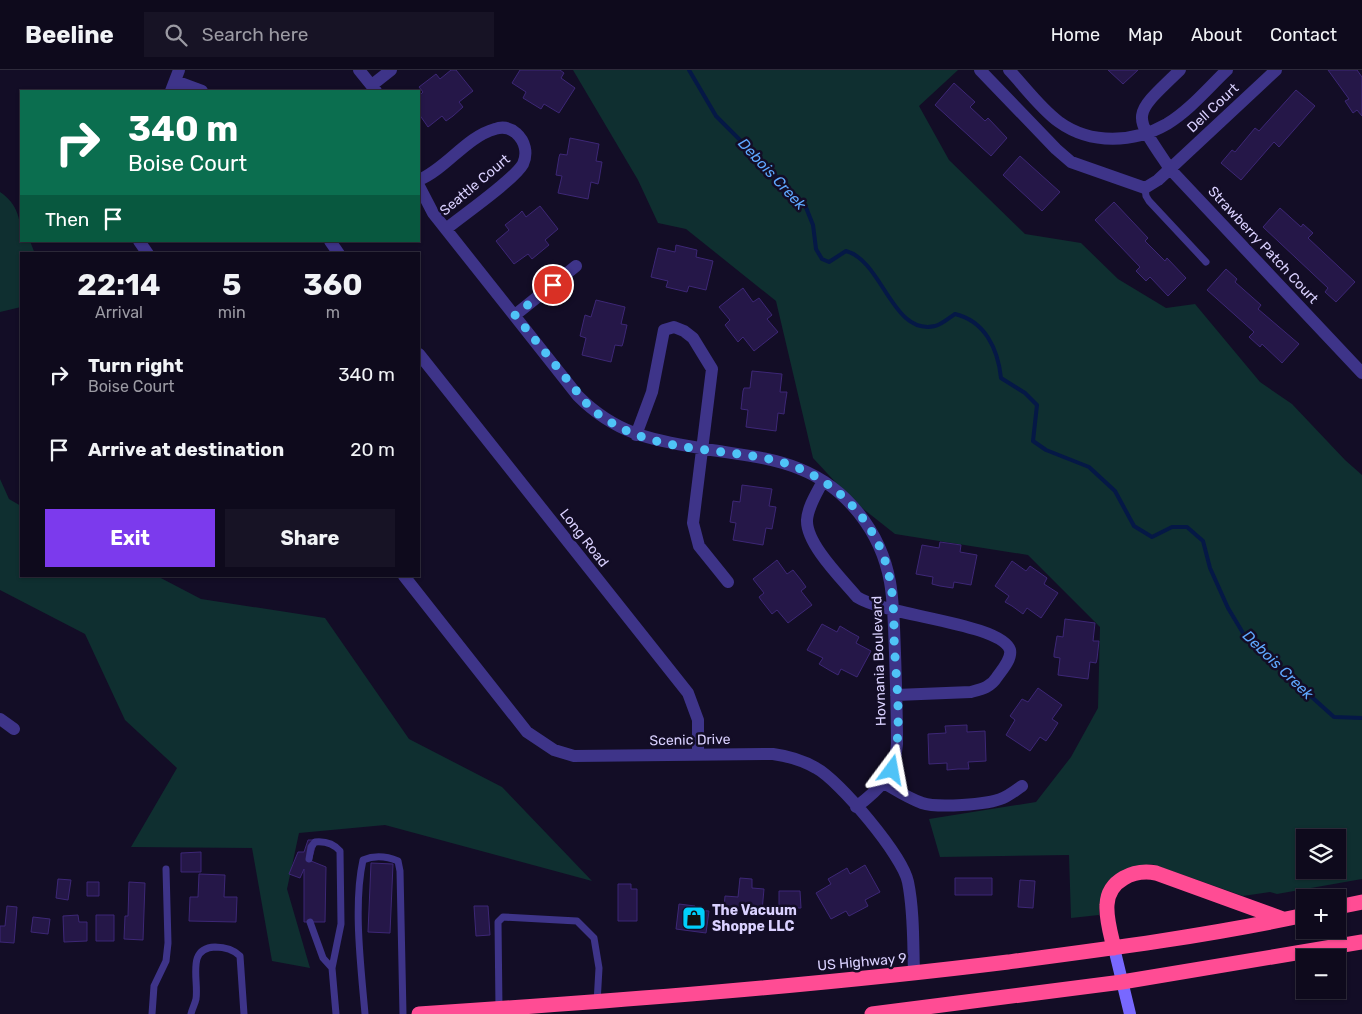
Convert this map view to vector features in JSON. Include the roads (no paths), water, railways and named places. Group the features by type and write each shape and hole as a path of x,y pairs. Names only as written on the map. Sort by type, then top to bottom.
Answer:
{"highway":[{"path":"1114,948 1107,905 1114,886 1123,878 1134,873 1147,872 1156,874 1284,919"},
{"path":"1346,905 1362,902"},
{"name":"US Highway 9","path":"419,1014 597,1003 652,996 914,974 1114,948 1296,916"},
{"path":"872,1014 1122,982 1362,942"},
{"path":"934,1006 959,1014"}],"main road":[{"path":"1114,948 1130,1014"}],"street":[{"path":"359,70 374,88 391,70"},
{"path":"980,70 1056,150 1071,162 1145,188"},
{"path":"1147,134 1140,118 1143,108 1180,70"},
{"path":"1016,72 1046,110 1073,130 1088,136 1109,139 1147,134 1178,116 1227,70"},
{"name":"Dell Court","path":"1145,188 1158,180 1276,70"},
{"path":"175,81 199,90"},
{"name":"Seattle Court","path":"420,180 432,174 475,140 493,129 508,128 518,135 524,144 525,158 520,169 446,228"},
{"name":"Strawberry Patch Court","path":"1147,134 1170,169 1362,373"},
{"name":"Hovnania Boulevard","path":"420,188 434,213 591,409 606,420 636,435 786,464 823,481 848,500 869,528 886,566 893,612 896,754 892,770 884,782 877,791 856,806"},
{"path":"331,242 338,252"},
{"path":"515,315 576,266"},
{"path":"636,435 652,392 664,330 674,327 684,331 693,338 712,368 693,524 699,546 728,582"},
{"name":"Long Road","path":"420,355 688,693 698,720 698,753"},
{"path":"823,481 812,503 808,520 809,533 814,543 857,597 866,603 893,612 988,632 1007,646 1010,652 1009,658 993,684 982,689 971,692 896,695"},
{"name":"Scenic Drive","path":"405,577 527,732 541,744 574,756 698,753 773,754 798,759 818,768 834,781 856,806 898,859 908,881 912,912 914,974"},
{"path":"0,719 14,729"},
{"path":"884,782 907,797 924,804 988,802 1002,799 1022,786"}],"lane":[{"path":"1145,188 1149,202 1206,262"},
{"path":"309,858 310,847 315,842 335,845 340,851 341,924 332,968 336,1014"},
{"path":"365,1014 360,946 359,875 363,860 372,856 388,857 398,861 400,871 403,1014"},
{"path":"152,1014 154,986 166,961 168,943 166,868"},
{"path":"499,1009 498,922 503,917 577,921 594,938 598,968 597,1003"},
{"path":"310,922 323,958 332,968"},
{"path":"191,1014 196,999 196,962 198,955 202,950 219,947 229,948 240,956 244,1014"}],"waterway":[{"name":"Debois Creek","path":"689,70 716,116 805,205 813,225 816,249 822,259 829,262 846,251 859,258 869,268 898,309 908,320 920,326 935,326 955,314 974,323 982,330 993,347 1001,378 1025,393 1037,405 1033,441 1046,450 1089,467 1115,491 1134,526 1152,537 1172,527 1187,527 1203,541 1210,568 1228,608 1246,638 1334,717 1362,718"}],"place":[{"name":"The Vacuum Shoppe LLC","path":"694,918"}]}
